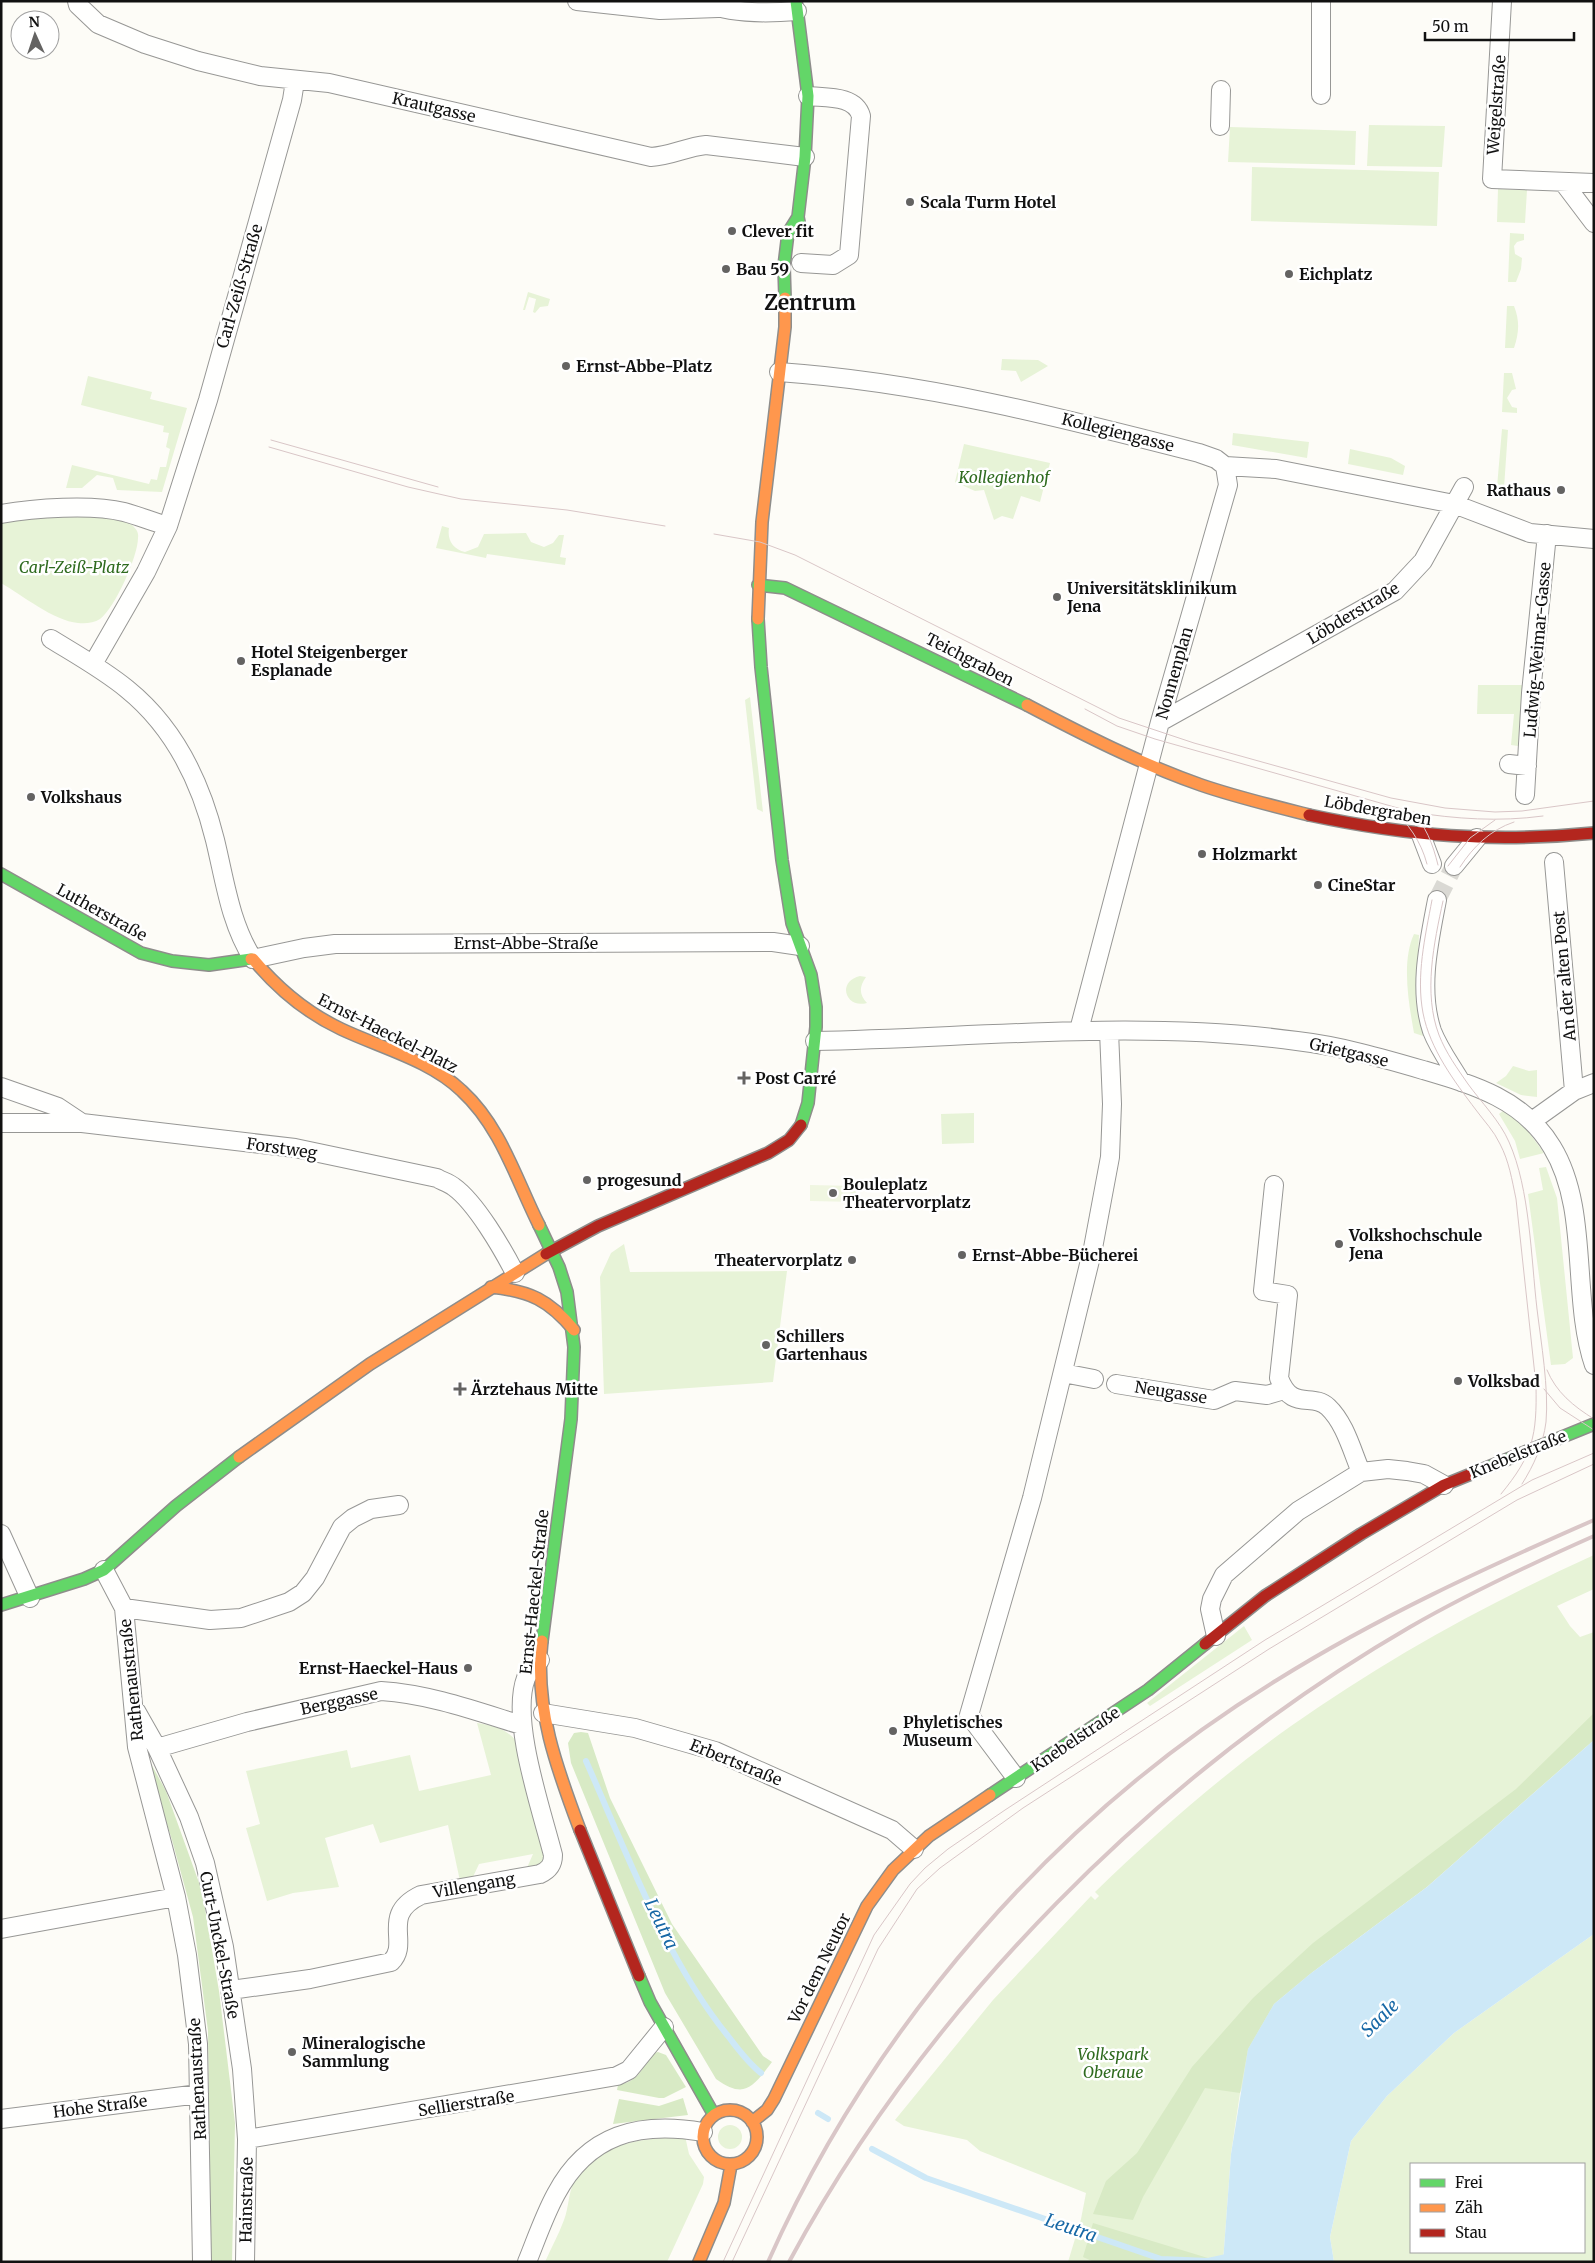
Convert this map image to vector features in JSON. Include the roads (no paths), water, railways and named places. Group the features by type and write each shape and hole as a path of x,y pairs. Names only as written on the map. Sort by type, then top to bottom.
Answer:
{"main road":[{"path":"797,6 808,96 805,157 798,217 801,258"},
{"path":"1,1605 30,1598 104,1570 217,1472 370,1364 551,1251 598,1226 768,1153 789,1140 798,1131 807,1110 815,1041 816,1007 808,966 791,914 776,811 761,668 758,585 762,522 784,327 783,276 788,233 798,217"},
{"path":"784,327 796,310 797,302"},
{"name":"Teichgraben","path":"758,585 785,588 1091,738 1156,767"},
{"name":"Löbdergraben","path":"1156,767 1212,788 1342,824 1379,830 1448,838 1526,838 1594,833"},
{"name":"Lutherstraße","path":"1,874 140,953 172,961 209,965 253,959"},
{"name":"Ernst-Haeckel-Platz","path":"253,959 282,991 308,1011 435,1071 471,1098 493,1126 501,1140 551,1251"},
{"name":"Ernst-Haeckel-Straße","path":"551,1251 564,1282 574,1330 574,1378 571,1418 540,1660 544,1713 554,1756 565,1791 610,1908 650,2002 714,2115"},
{"path":"491,1287 522,1291 542,1298 574,1330"},
{"name":"Knebelstraße","path":"929,1836 1148,1690 1265,1596 1361,1534 1444,1485 1594,1424"},
{"name":"Vor dem Neutor","path":"752,2122 767,2110 774,2099 867,1906 886,1879 929,1836"},
{"path":"726,2110 734,2111 742,2113 752,2122 757,2134 756,2147 748,2157 730,2165 718,2162 708,2153 704,2146 703,2132 705,2125 714,2115 726,2110"},
{"path":"699,2262 721,2211 728,2185 730,2165"}],"street":[{"name":"Krautgasse","path":"77,1 78,5 98,24 145,44 198,61 260,76 329,83 652,157 664,156 691,146 805,157"},
{"path":"577,1 660,10 710,5 782,12 797,6"},
{"path":"1321,1 1321,95"},
{"name":"Weigelstraße","path":"1502,1 1492,179 1563,182"},
{"name":"Carl-Zeiß-Straße","path":"168,526 205,409 292,100 295,81"},
{"path":"1220,126 1221,90"},
{"path":"801,258 833,265 848,256 861,116 859,110 852,103 808,96"},
{"path":"1563,182 1594,182"},
{"path":"1563,182 1594,223"},
{"name":"Kollegiengasse","path":"779,372 900,384 1082,422 1216,458 1225,466 1276,469 1454,504"},
{"name":"Nonnenplan","path":"1079,1030 1156,767 1160,722 1228,485 1225,466"},
{"name":"Löbderstraße","path":"1160,722 1395,591 1423,561 1464,487"},
{"path":"1454,504 1530,533 1594,539"},
{"path":"1,514 34,510 82,508 123,512 168,526 146,572 93,664"},
{"name":"Ludwig-Weimar-Gasse","path":"1526,795 1531,694 1547,534"},
{"path":"51,639 93,664 127,688 144,704 168,732 184,756 196,781 211,825 236,929 253,959"},
{"path":"1508,764 1527,766"},
{"path":"1421,835 1432,864"},
{"path":"1454,866 1477,838"},
{"name":"An der alten Post","path":"1554,862 1574,1091"},
{"path":"1437,900 1426,966 1429,1020 1441,1048 1461,1082"},
{"name":"Ernst-Abbe-Straße","path":"253,959 328,944 773,942 800,946"},
{"name":"Grietgasse","path":"815,1041 1079,1030 1179,1032 1297,1040 1387,1060 1461,1082 1503,1099 1532,1121 1559,1158 1569,1192 1577,1242 1586,1329 1594,1365"},
{"path":"1016,1778 969,1715 1029,1510 1093,1248 1110,1157 1112,1104 1109,1031"},
{"path":"1532,1121 1574,1091 1594,1083"},
{"path":"1,1088 58,1107 82,1123"},
{"name":"Forstweg","path":"1,1122 82,1123 295,1148 437,1178 453,1186 464,1196 498,1243 515,1273"},
{"path":"1274,1185 1263,1291 1288,1295 1279,1378 1284,1390 1293,1397 1326,1405 1337,1416 1361,1472"},
{"path":"1063,1373 1094,1379"},
{"name":"Neugasse","path":"1116,1384 1214,1400 1235,1391 1267,1395 1284,1390"},
{"path":"1216,1636 1210,1609 1212,1599 1224,1575 1298,1511 1361,1472 1388,1469 1408,1471 1424,1474 1444,1485"},
{"name":"Rathenaustraße","path":"124,1608 210,1620 241,1618 289,1602 303,1593 315,1578 342,1527 353,1518 371,1509 399,1506"},
{"path":"1,1534 30,1598"},
{"name":"Rathenaustraße","path":"104,1570 124,1608 137,1747 176,1897 186,1955 198,2044 202,2262"},
{"name":"Villengang","path":"231,1990 310,1979 391,1962 398,1952 398,1920 406,1904 414,1898 421,1895 540,1874 550,1868 553,1855 522,1725 525,1681 528,1674 540,1660"},
{"name":"Berggasse","path":"157,1748 247,1722 380,1691 398,1692 452,1704 522,1725"},
{"name":"Curt-Unckel-Straße","path":"134,1706 157,1748 189,1817 205,1863 224,1947 231,1990 242,2069 247,2139"},
{"name":"Erbertstraße","path":"544,1713 635,1728 715,1751 892,1830 914,1849"},
{"path":"1,1929 176,1897"},
{"name":"Sellierstraße","path":"247,2139 617,2076 629,2070 664,2027"},
{"name":"Hohe Straße","path":"1,2119 199,2094"},
{"path":"527,2262 555,2196 564,2180 573,2168 598,2145 612,2138 631,2133 674,2127 703,2132"},
{"name":"Hainstraße","path":"245,2262 247,2139"}],"water":[{"name":"Saale","path":"1594,1740 1594,1934 1454,2033 1387,2096 1351,2141 1330,2237 1334,2262 1223,2262 1231,2154 1248,2049 1274,2004 1310,1974 1427,1887"}],"waterway":[{"name":"Leutra","path":"586,1761 632,1868 685,1974 728,2036 747,2060 761,2073"},
{"name":"Leutra","path":"818,2113 828,2119"},
{"name":"Leutra","path":"872,2149 926,2178 1161,2259 1208,2261 1231,2256"}],"tunnel":[{"path":"1437,900 1454,866"}],"tram line":[{"path":"271,440 438,487"},
{"path":"269,447 408,487 461,499 567,510 665,526"},
{"path":"714,534 760,542 795,555 1119,718 1194,743 1391,798 1445,808 1495,812 1522,811 1594,801"},
{"path":"1085,709 1117,726 1155,739 1412,812 1478,819 1543,816"},
{"path":"1391,808 1413,833 1427,864"},
{"path":"1410,811 1416,816 1428,835 1438,865"},
{"path":"1448,866 1470,838 1495,820"},
{"path":"1460,867 1490,834 1514,822"},
{"path":"1432,900 1424,942 1420,985 1426,1026 1437,1052 1459,1088 1498,1139 1508,1164 1516,1199 1536,1385 1536,1403 1534,1432 1531,1444 1520,1468 1501,1494"},
{"path":"1443,901 1436,934 1432,968 1431,985 1434,1019 1442,1042 1452,1060 1468,1084 1496,1119 1509,1142 1521,1181 1529,1224 1547,1409 1545,1430 1540,1447 1522,1484"},
{"path":"1547,1370 1560,1392 1594,1419"},
{"path":"1544,1389 1560,1408 1594,1430"},
{"path":"723,2262 874,1935 910,1884 925,1868 948,1849 1005,1810 1265,1640 1532,1480 1594,1453"},
{"path":"732,2262 878,1949 917,1889 940,1868 1023,1808 1269,1649 1517,1500 1594,1464"}],"railway":[{"path":"768,2262 811,2175 861,2090 917,2010 979,1933 1047,1861 1119,1795 1196,1734 1315,1657 1432,1594 1594,1520"},
{"path":"789,2262 845,2167 909,2075 980,1987 1057,1903 1139,1824 1226,1752 1317,1686 1410,1627 1500,1579 1594,1536"}],"place":[{"name":"Scala Turm Hotel","path":"910,202"},
{"name":"Clever fit","path":"732,231"},
{"name":"Bau 59","path":"726,269"},
{"name":"Eichplatz","path":"1289,274"},
{"name":"Ernst-Abbe-Platz","path":"566,366"},
{"name":"Rathaus","path":"1561,490"},
{"name":"Universitätsklinikum Jena","path":"1057,597"},
{"name":"Hotel Steigenberger Esplanade","path":"241,661"},
{"name":"Volkshaus","path":"31,797"},
{"name":"Holzmarkt","path":"1202,854"},
{"name":"CineStar","path":"1318,885"},
{"name":"Post Carré","path":"744,1078"},
{"name":"progesund","path":"587,1180"},
{"name":"Bouleplatz Theatervorplatz","path":"833,1193"},
{"name":"Volkshochschule Jena","path":"1339,1244"},
{"name":"Ernst-Abbe-Bücherei","path":"962,1255"},
{"name":"Theatervorplatz","path":"852,1260"},
{"name":"Schillers Gartenhaus","path":"766,1345"},
{"name":"Volksbad","path":"1458,1381"},
{"name":"Ärztehaus Mitte","path":"460,1389"},
{"name":"Ernst-Haeckel-Haus","path":"468,1668"},
{"name":"Phyletisches Museum","path":"893,1731"},
{"name":"Mineralogische Sammlung","path":"292,2052"}],"district":[{"name":"Zentrum","path":"810,303"}],"park label":[{"name":"Kollegienhof","path":"1004,477"},
{"name":"Carl-Zeiß-Platz","path":"74,567"},
{"name":"Volkspark Oberaue","path":"1113,2063"}]}
